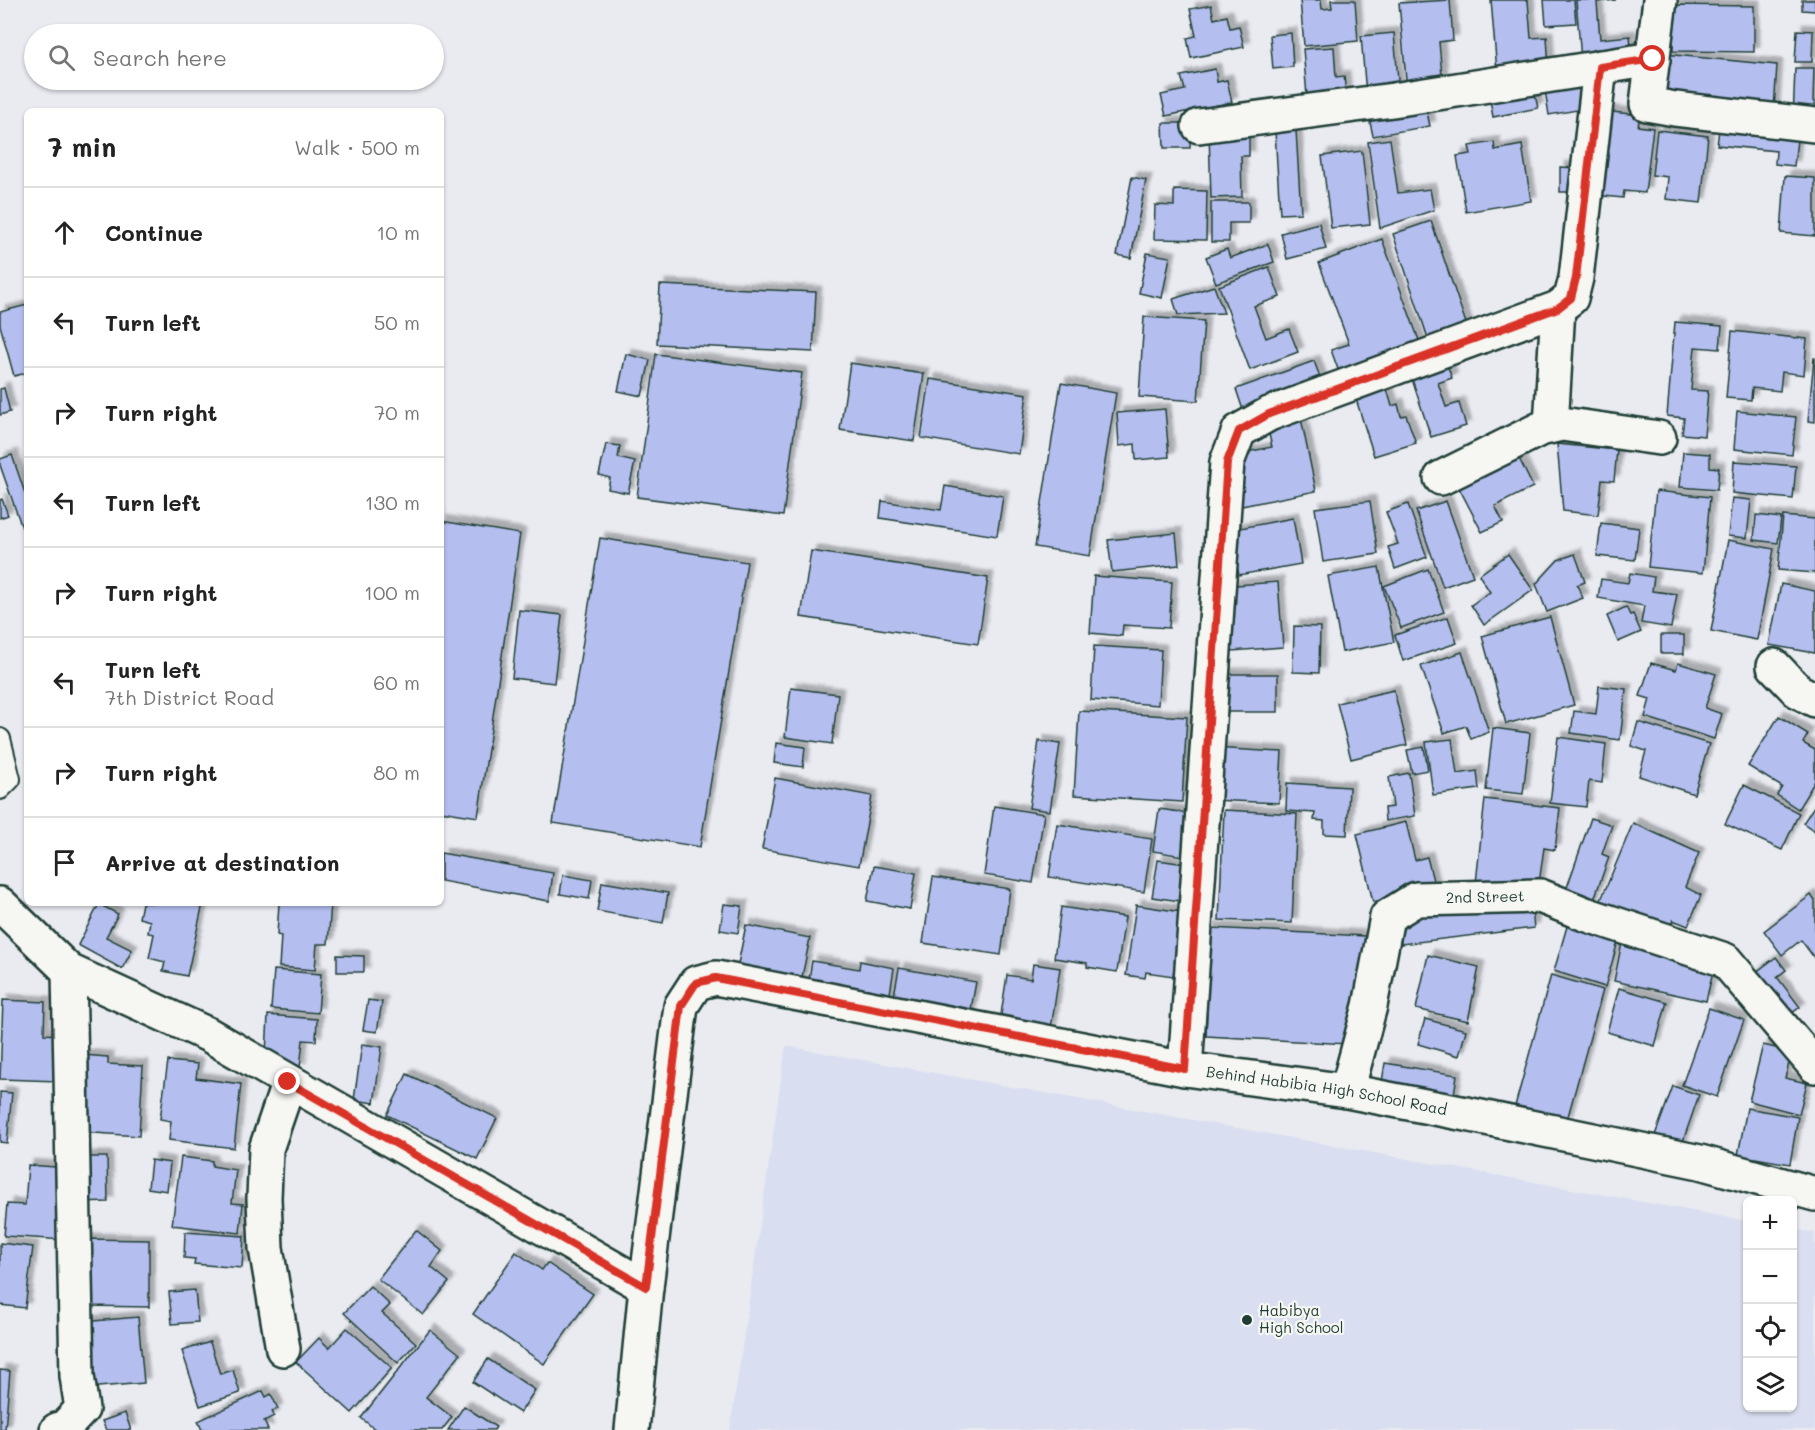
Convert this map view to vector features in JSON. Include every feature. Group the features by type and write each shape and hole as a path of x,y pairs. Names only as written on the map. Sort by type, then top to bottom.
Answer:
{"street":[{"path":"1659,0 1647,104 1815,124"},
{"path":"1199,126 1393,100 1653,59"},
{"path":"1185,1069 1227,462 1239,431 1269,414 1558,308 1571,298 1576,278 1600,67"},
{"path":"1551,426 1558,308"},
{"path":"1441,478 1540,429 1551,426 1562,424 1659,438"},
{"path":"1774,666 1798,691 1815,700"},
{"name":"2nd Street","path":"1347,1091 1370,1006 1387,917 1416,899 1540,896 1585,914 1725,960 1815,1066"},
{"path":"0,904 69,971 209,1035 646,1287 632,1430"},
{"path":"57,1430 65,1427 82,1409 77,1376 69,971"},
{"name":"Behind Habibia High School Road","path":"646,1287 681,1006 696,983 716,978 1185,1069 1347,1091 1700,1162 1815,1194"},
{"path":"283,1349 266,1248 264,1198 266,1149 288,1082"}],"lane":[{"path":"0,739 10,779 0,789"}],"shaded area":[{"name":"Habibya High School","path":"786,1046 1743,1220 1743,1412 1797,1412 1797,1230 1815,1233 1815,1430 730,1430"}],"building":[{"path":"1300,0 1321,0 1322,9 1332,8 1331,0 1355,0 1358,41 1304,46"},
{"path":"1450,0 1453,40 1439,42 1443,87 1407,90 1399,3"},
{"path":"1491,0 1528,0 1531,38 1547,37 1549,68 1497,72"},
{"path":"1544,0 1574,0 1576,23 1546,25"},
{"path":"1576,0 1616,0 1597,2 1600,39 1630,36 1632,54 1581,59"},
{"path":"1802,0 1815,0 1815,11 1802,10"},
{"path":"1211,5 1214,19 1227,16 1230,28 1239,26 1244,47 1191,58 1187,38 1196,36 1190,9"},
{"path":"1673,5 1754,6 1754,52 1673,51"},
{"path":"1797,30 1813,31 1812,62 1795,62"},
{"path":"1291,33 1293,67 1273,69 1270,35"},
{"path":"1394,33 1399,91 1366,94 1361,36"},
{"path":"1334,47 1336,77 1344,76 1347,104 1308,108 1303,49"},
{"path":"1664,54 1777,65 1774,110 1660,99"},
{"path":"1795,68 1814,68 1815,121 1793,120"},
{"path":"1215,69 1217,82 1227,80 1232,102 1166,116 1161,95 1185,90 1181,76"},
{"path":"1584,78 1589,108 1549,115 1544,84"},
{"path":"1533,86 1538,108 1493,117 1489,95"},
{"path":"1425,103 1430,126 1373,136 1368,113"},
{"path":"1603,111 1640,115 1638,126 1653,128 1645,193 1624,191 1623,198 1594,195"},
{"path":"1720,122 1798,131 1794,166 1775,164 1776,151 1717,145"},
{"path":"1163,123 1190,123 1190,148 1164,148"},
{"path":"1296,130 1301,213 1280,214 1275,131"},
{"path":"1657,130 1708,136 1701,203 1666,199 1668,177 1652,175"},
{"path":"1249,132 1249,156 1241,156 1242,197 1211,198 1209,133"},
{"path":"1390,139 1398,193 1430,189 1434,210 1380,228 1368,142"},
{"path":"1494,142 1495,150 1522,145 1531,201 1466,212 1457,156 1471,154 1469,146"},
{"path":"1362,151 1370,224 1331,228 1322,156"},
{"path":"1560,167 1576,168 1576,192 1560,192"},
{"path":"1785,176 1815,178 1815,236 1781,233"},
{"path":"1132,177 1146,180 1131,258 1117,255"},
{"path":"1174,190 1207,191 1206,240 1154,239 1155,205 1174,206"},
{"path":"1211,202 1249,202 1249,223 1229,223 1229,242 1211,242"},
{"path":"1431,221 1469,332 1430,344 1393,234"},
{"path":"1319,223 1326,249 1287,259 1281,233"},
{"path":"1382,239 1420,343 1339,372 1331,350 1349,344 1319,263"},
{"path":"1268,244 1274,262 1216,283 1206,257 1227,249 1230,258"},
{"path":"1147,253 1170,257 1162,298 1139,293"},
{"path":"1269,267 1280,297 1254,306 1266,338 1289,329 1298,352 1250,370 1219,286"},
{"path":"660,285 816,292 813,352 657,344"},
{"path":"1214,286 1224,313 1178,315 1173,299"},
{"path":"24,306 24,374 14,376 0,325 0,312"},
{"path":"1144,317 1204,321 1198,401 1139,397"},
{"path":"1675,322 1722,326 1720,349 1695,347 1691,390 1708,391 1704,436 1682,434 1684,418 1667,416"},
{"path":"1732,331 1807,339 1804,375 1782,372 1780,391 1752,388 1751,400 1726,398"},
{"path":"626,354 650,360 642,396 618,391"},
{"path":"656,354 802,373 783,516 637,497"},
{"path":"1815,358 1815,422 1808,421"},
{"path":"1445,359 1452,378 1438,383 1446,407 1459,403 1466,426 1431,437 1409,370"},
{"path":"1314,361 1323,385 1244,413 1236,389"},
{"path":"850,363 924,374 914,441 840,430"},
{"path":"930,379 1027,394 1019,454 921,438"},
{"path":"1061,383 1116,393 1090,556 1035,547"},
{"path":"1386,386 1392,406 1398,404 1401,416 1406,415 1416,443 1374,456 1355,396"},
{"path":"4,388 10,412 0,415 0,389"},
{"path":"1165,409 1169,457 1136,460 1135,444 1119,446 1117,413"},
{"path":"1737,411 1796,417 1792,455 1734,449"},
{"path":"1301,418 1316,491 1232,508 1237,454 1272,447 1267,426"},
{"path":"606,444 620,446 618,458 635,462 628,493 608,489 610,478 599,475"},
{"path":"1557,444 1617,450 1614,481 1602,480 1598,515 1563,511"},
{"path":"1515,450 1533,487 1495,506 1503,522 1482,532 1455,480"},
{"path":"1683,452 1710,454 1710,467 1719,468 1717,490 1680,487"},
{"path":"12,455 24,490 24,533 0,465 0,459"},
{"path":"1734,461 1796,466 1793,499 1732,493"},
{"path":"945,486 1003,496 997,536 880,518 882,501 941,510"},
{"path":"1656,491 1710,497 1703,573 1648,567"},
{"path":"1732,498 1751,500 1747,538 1728,536"},
{"path":"2,499 8,515 0,518 0,500"},
{"path":"1370,501 1378,554 1323,562 1315,508"},
{"path":"1446,501 1473,576 1443,587 1416,511"},
{"path":"1408,504 1427,557 1395,569 1388,547 1398,544 1386,512"},
{"path":"1756,515 1781,518 1778,543 1754,540"},
{"path":"1783,516 1815,519 1815,573 1778,570"},
{"path":"1293,518 1301,564 1239,575 1230,530"},
{"path":"444,521 520,534 478,817 444,811"},
{"path":"1601,523 1639,528 1635,560 1597,556"},
{"path":"1176,533 1179,565 1112,572 1108,540"},
{"path":"600,538 747,562 700,847 553,823"},
{"path":"1728,540 1774,549 1757,640 1711,631"},
{"path":"811,551 988,578 978,644 801,617"},
{"path":"1508,554 1533,590 1484,625 1471,605 1490,592 1479,575"},
{"path":"1575,554 1585,582 1577,585 1583,598 1547,612 1536,584 1558,560"},
{"path":"1379,567 1394,642 1342,652 1328,576"},
{"path":"1428,569 1444,612 1401,628 1384,586"},
{"path":"1630,573 1654,577 1652,591 1677,594 1671,628 1641,623 1644,606 1598,598 1601,579 1628,583"},
{"path":"1094,576 1172,582 1169,628 1123,625 1122,636 1090,633"},
{"path":"1278,582 1283,647 1232,651 1230,625 1222,586"},
{"path":"1781,584 1815,591 1815,653 1769,645"},
{"path":"1626,607 1630,615 1633,614 1641,632 1618,642 1607,616"},
{"path":"519,610 562,615 554,683 512,678"},
{"path":"1448,617 1457,643 1403,661 1395,635"},
{"path":"1550,617 1574,705 1506,724 1482,636"},
{"path":"1294,626 1320,627 1319,673 1293,672"},
{"path":"1661,635 1684,635 1684,654 1661,654"},
{"path":"1094,646 1161,650 1158,705 1091,700"},
{"path":"1462,652 1489,732 1471,739 1466,726 1444,733 1421,666"},
{"path":"1651,663 1676,670 1678,663 1716,674 1705,708 1722,714 1714,739 1645,717 1650,699 1640,696"},
{"path":"1217,674 1278,674 1278,712 1217,712"},
{"path":"1599,686 1626,689 1620,740 1571,733 1574,711 1596,714"},
{"path":"791,688 838,694 832,744 785,737"},
{"path":"1394,690 1407,745 1351,759 1337,703"},
{"path":"1079,711 1187,717 1182,802 1074,795"},
{"path":"1779,716 1808,734 1803,743 1815,750 1815,781 1798,809 1777,795 1782,787 1748,766"},
{"path":"1638,722 1709,744 1694,794 1639,776 1646,751 1631,746"},
{"path":"1493,728 1530,733 1523,794 1486,790"},
{"path":"1558,737 1606,744 1602,783 1589,781 1586,807 1550,803"},
{"path":"1452,739 1457,774 1477,771 1479,789 1433,795 1426,742"},
{"path":"1039,741 1060,744 1050,811 1029,808"},
{"path":"776,743 805,747 803,767 774,763"},
{"path":"1424,747 1428,770 1412,773 1407,750"},
{"path":"1213,748 1282,752 1279,803 1211,800"},
{"path":"1409,773 1415,816 1385,821 1384,808 1393,807 1389,777"},
{"path":"775,778 872,796 859,866 762,849"},
{"path":"1287,783 1349,787 1347,835 1324,834 1324,821 1314,820 1315,813 1286,811"},
{"path":"1744,785 1799,813 1782,850 1725,824"},
{"path":"1485,799 1560,808 1555,850 1544,848 1538,891 1476,883"},
{"path":"1815,805 1815,831 1803,823"},
{"path":"994,806 1044,814 1033,883 984,875"},
{"path":"1159,809 1194,814 1188,857 1153,851"},
{"path":"1224,810 1297,814 1292,923 1219,920"},
{"path":"1591,818 1612,825 1602,854 1609,857 1592,905 1564,896"},
{"path":"1406,822 1415,860 1427,857 1435,888 1373,902 1357,834"},
{"path":"1633,823 1699,853 1685,887 1701,895 1688,926 1673,920 1666,936 1598,907"},
{"path":"1057,824 1152,839 1144,892 1049,877"},
{"path":"444,854 553,873 549,901 444,882"},
{"path":"1158,860 1185,864 1180,901 1152,897"},
{"path":"874,866 916,873 910,909 867,901"},
{"path":"563,875 592,880 589,899 560,894"},
{"path":"933,877 1010,889 1001,955 923,943"},
{"path":"602,882 668,893 663,923 597,911"},
{"path":"1811,895 1815,901 1815,959 1801,940 1782,955 1764,931"},
{"path":"1531,900 1534,928 1401,944 1399,914"},
{"path":"724,904 742,906 738,933 720,930"},
{"path":"1136,905 1182,912 1173,976 1146,972 1145,978 1126,975"},
{"path":"98,906 103,906 118,914 106,937 132,950 122,969 78,945"},
{"path":"141,906 202,906 187,976 163,971 165,962 149,958 154,934 148,933 150,921 139,918"},
{"path":"279,906 331,906 328,944 317,944 315,970 279,967 281,936 277,935"},
{"path":"1061,907 1125,917 1117,972 1087,967 1087,963 1054,958"},
{"path":"1568,923 1619,938 1605,987 1554,971"},
{"path":"746,925 810,938 800,987 736,974"},
{"path":"1210,928 1365,936 1361,1021 1349,1020 1348,1044 1206,1036"},
{"path":"1622,942 1715,963 1706,1001 1614,981"},
{"path":"337,955 364,956 364,972 337,972"},
{"path":"1428,955 1479,967 1468,1021 1416,1009"},
{"path":"1776,957 1786,970 1777,977 1800,1007 1784,1019 1751,976"},
{"path":"812,961 859,969 860,961 894,968 889,1000 808,985"},
{"path":"1033,964 1060,968 1051,1029 1000,1021 1007,975 1031,979"},
{"path":"899,968 976,982 970,1015 893,1001"},
{"path":"274,970 321,974 318,1013 271,1009"},
{"path":"1551,975 1603,990 1567,1120 1515,1106"},
{"path":"1619,988 1667,1002 1655,1046 1607,1032"},
{"path":"3,1000 45,1002 44,1034 60,1035 58,1081 0,1079"},
{"path":"368,1000 382,1002 377,1032 363,1030"},
{"path":"1709,1008 1744,1020 1717,1097 1682,1085"},
{"path":"268,1015 317,1019 316,1041 303,1040 300,1068 266,1054"},
{"path":"1425,1019 1466,1030 1459,1056 1418,1044"},
{"path":"362,1044 382,1047 374,1103 354,1100"},
{"path":"1763,1045 1792,1052 1785,1078 1807,1083 1799,1114 1749,1101"},
{"path":"83,1055 108,1057 108,1064 143,1066 139,1136 79,1132"},
{"path":"168,1061 198,1064 196,1078 241,1084 234,1148 169,1140 171,1121 160,1119"},
{"path":"1385,1063 1457,1075 1453,1101 1381,1088"},
{"path":"407,1074 497,1118 477,1159 387,1115"},
{"path":"1673,1086 1699,1095 1681,1147 1654,1138"},
{"path":"0,1092 12,1093 7,1143 0,1142"},
{"path":"1747,1108 1798,1117 1790,1164 1738,1155"},
{"path":"79,1157 107,1157 108,1202 80,1203"},
{"path":"181,1157 212,1161 212,1166 236,1170 232,1203 243,1204 240,1233 172,1225"},
{"path":"151,1160 170,1163 167,1191 148,1188"},
{"path":"28,1165 70,1168 64,1240 4,1236 7,1204 25,1205"},
{"path":"416,1230 442,1251 431,1267 449,1282 423,1315 378,1279"},
{"path":"185,1232 244,1236 242,1268 194,1264 195,1259 184,1258"},
{"path":"86,1239 149,1240 149,1307 85,1306"},
{"path":"0,1243 33,1247 25,1308 0,1305"},
{"path":"516,1252 542,1270 547,1263 593,1294 544,1364 473,1314"},
{"path":"370,1286 390,1305 382,1313 416,1343 398,1363 344,1313"},
{"path":"195,1290 198,1322 172,1324 169,1292"},
{"path":"138,1317 144,1383 87,1388 82,1322"},
{"path":"347,1328 392,1368 352,1413 296,1362 319,1338 329,1348"},
{"path":"430,1330 460,1354 426,1397 452,1417 442,1430 376,1430 361,1418"},
{"path":"210,1342 220,1374 233,1370 240,1393 200,1406 182,1351"},
{"path":"488,1359 535,1390 520,1413 473,1382"},
{"path":"0,1370 10,1371 5,1430 0,1430"},
{"path":"263,1391 266,1397 271,1394 278,1409 272,1411 274,1416 264,1421 268,1430 202,1430 198,1421"},
{"path":"464,1406 496,1427 494,1430 448,1430"},
{"path":"125,1413 131,1430 106,1430 102,1421"}],"place":[{"name":"Habibya High School","path":"1247,1320"}],"route":[{"path":"288,1082 646,1287 681,1006 696,983 716,978 1185,1069 1227,462 1239,431 1269,414 1558,308 1571,298 1576,278 1600,67 1653,59"}]}
